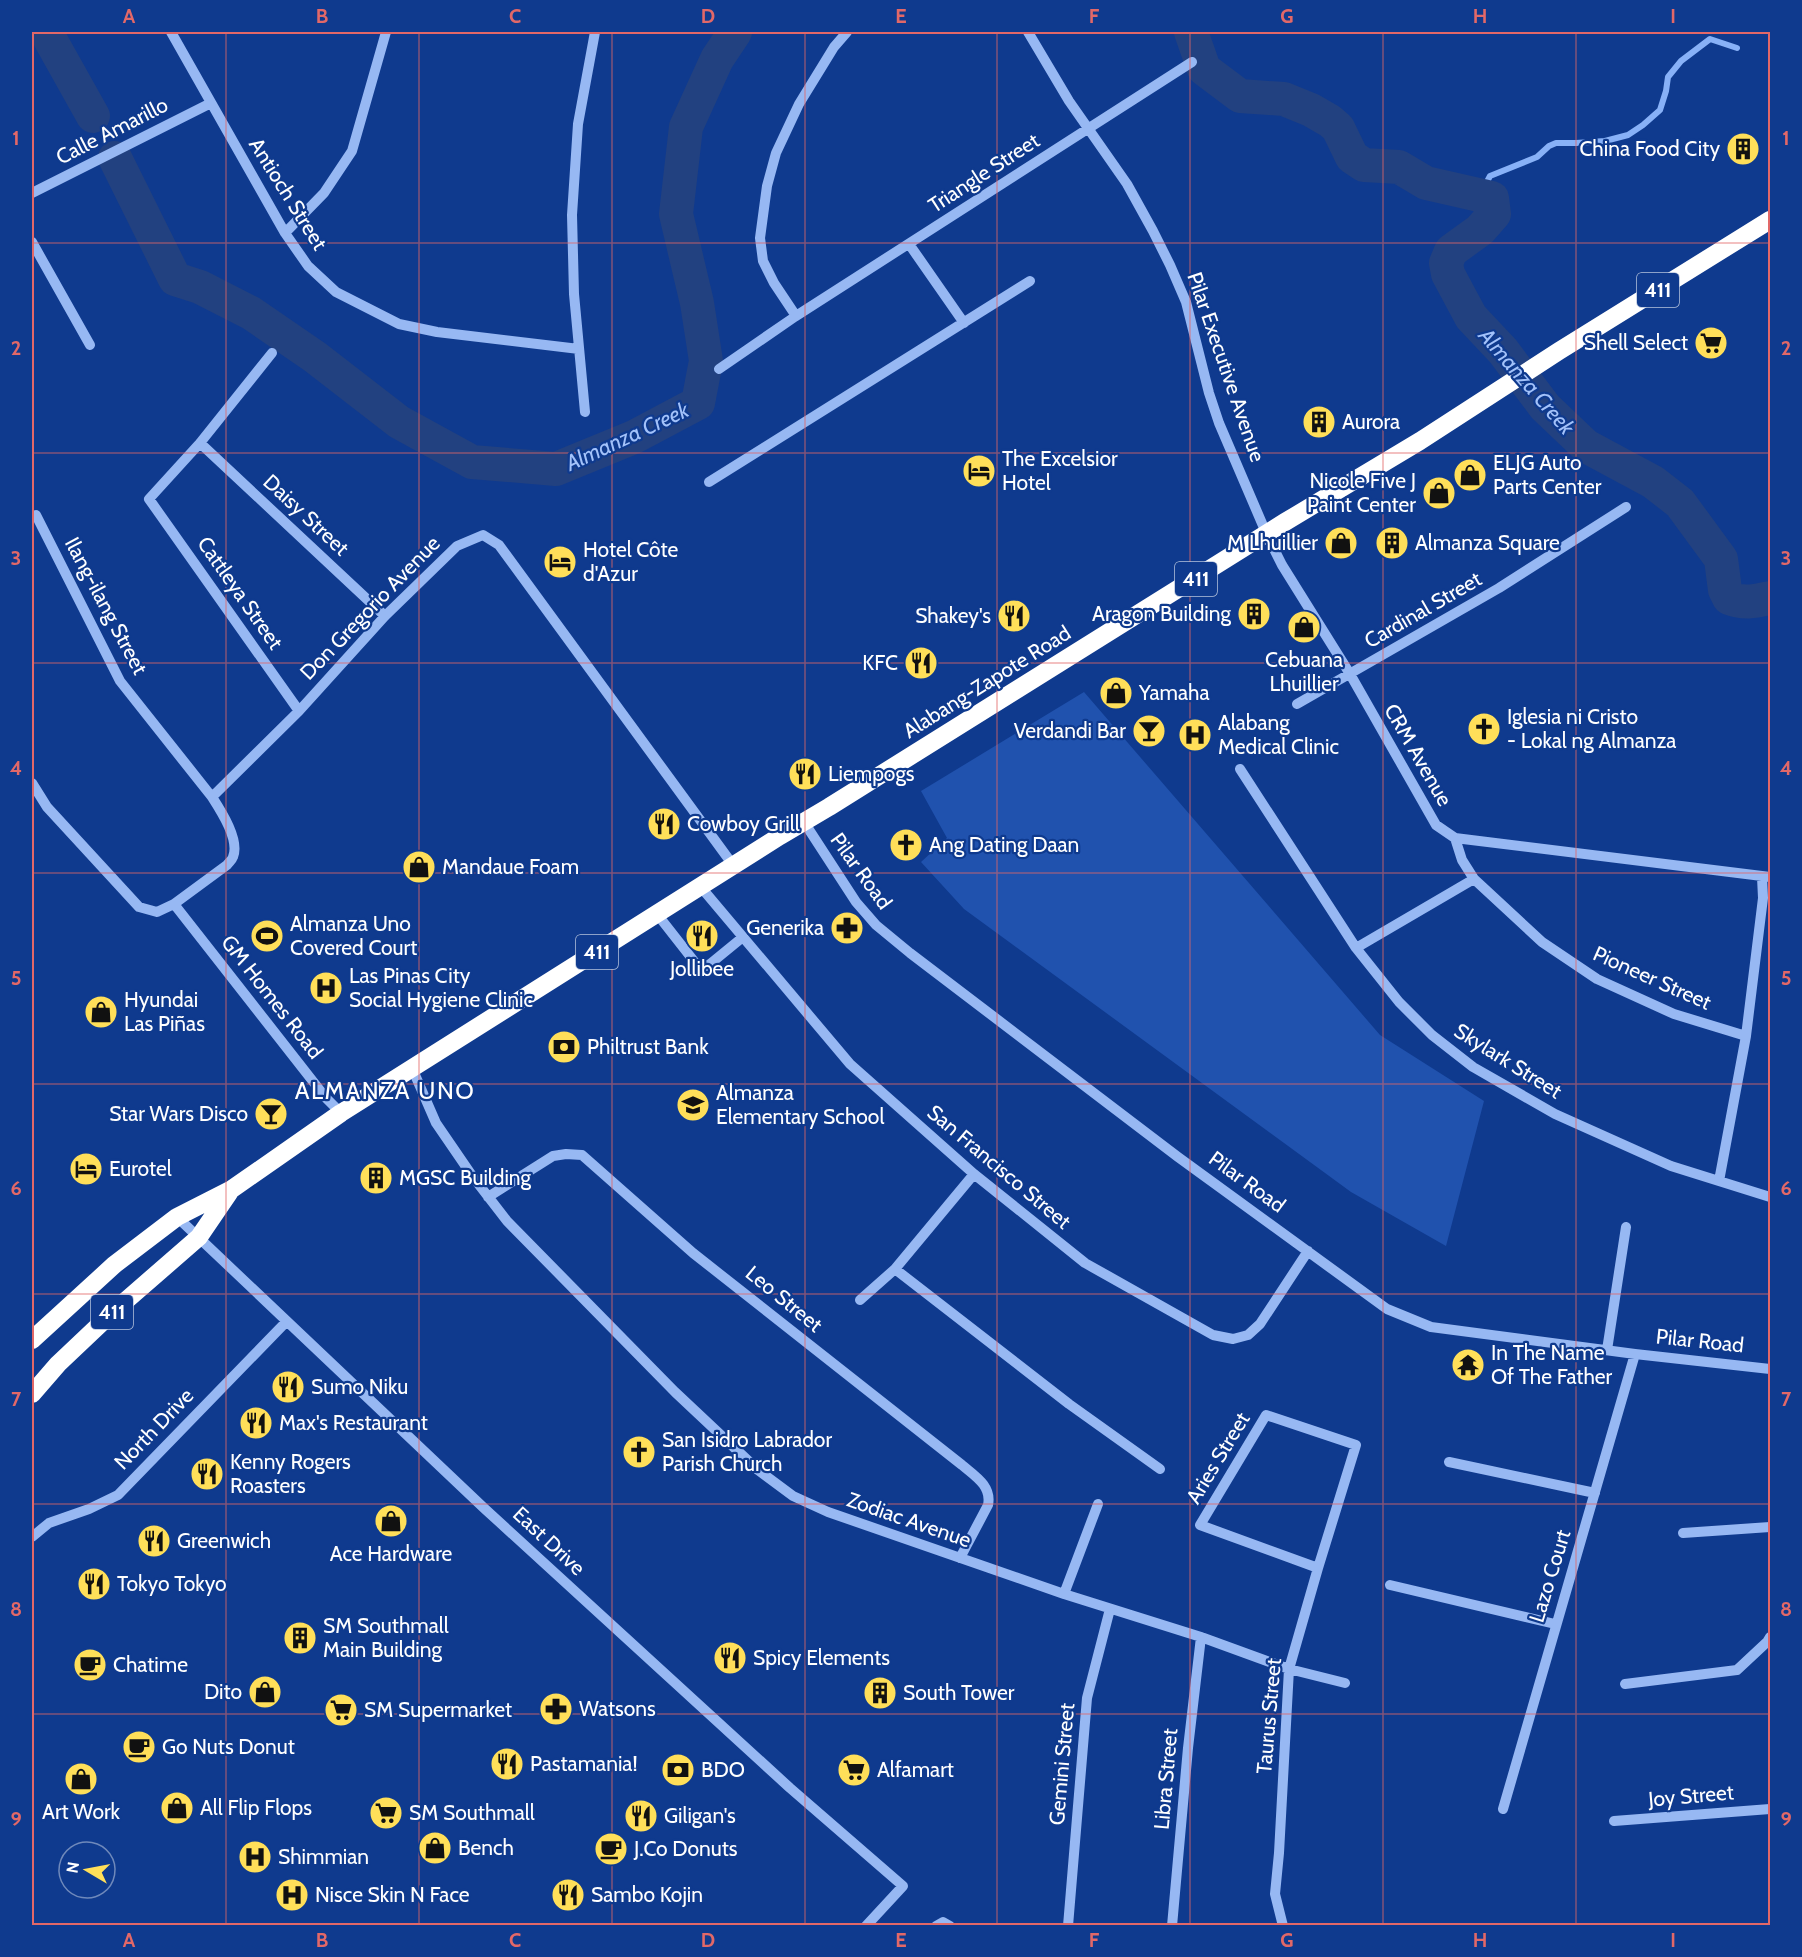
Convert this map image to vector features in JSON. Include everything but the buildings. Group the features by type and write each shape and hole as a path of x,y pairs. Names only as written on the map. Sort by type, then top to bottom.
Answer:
{"highway":[{"name":"Alabang-Zapote Road","path":"32,1340 114,1265 177,1217 232,1189 341,1113 700,886 1420,441 1545,359 1770,220"},
{"name":"Alabang-Zapote Road","path":"32,1394 58,1365 114,1311 199,1237 232,1189"}],"street":[{"name":"Antioch Street","path":"171,32 285,233 308,266 336,292 399,324 437,332 579,349"},
{"path":"285,233 324,194 352,151 386,32"},
{"path":"585,412 574,294 572,215 578,124 595,32"},
{"path":"796,316 774,283 763,261 760,238 767,186 776,153 799,104 834,47 847,32"},
{"name":"Pilar Executive Avenue","path":"1028,32 1069,101 1127,184 1170,265 1186,302 1209,393 1267,535"},
{"name":"Triangle Street","path":"719,369 796,316 1192,62"},
{"name":"Calle Amarillo","path":"32,193 211,103"},
{"path":"32,242 90,345"},
{"path":"909,244 964,323"},
{"path":"709,482 1030,281"},
{"path":"200,443 272,353"},
{"name":"Cattleya Street","path":"200,443 148,499 299,711"},
{"name":"Daisy Street","path":"200,443 385,616"},
{"name":"Cardinal Street","path":"1298,704 1499,588 1626,507"},
{"name":"Ilang-ilang Street","path":"36,515 120,681 212,797"},
{"name":"Don Gregorio Avenue","path":"212,797 299,711 385,616 457,546 483,535 500,545 733,866"},
{"name":"CRM Avenue","path":"1267,535 1282,565 1350,674 1436,825 1455,838"},
{"name":"Skylark Street","path":"1240,770 1356,948 1399,1002 1432,1035 1473,1067 1555,1114 1671,1166 1770,1197"},
{"path":"32,783 47,807 139,907 157,912 174,904 227,865 233,856 234,844 225,817 212,797"},
{"name":"Pilar Road","path":"804,822 856,902 876,925 1178,1157 1388,1309 1431,1327 1770,1369"},
{"path":"1455,838 1766,877 1746,1036 1719,1181"},
{"name":"Pioneer Street","path":"1455,838 1462,860 1474,879 1542,942 1597,979 1674,1014 1746,1036"},
{"path":"1356,948 1474,879"},
{"name":"San Francisco Street","path":"700,886 850,1064 974,1174 1085,1263 1214,1335 1233,1339 1248,1335 1260,1324 1308,1251"},
{"name":"GM Homes Road","path":"174,904 326,1098 341,1113"},
{"path":"657,914 697,965 710,964 743,937"},
{"name":"Zodiac Avenue","path":"412,1068 436,1123 507,1221 667,1384 758,1470 793,1496 828,1512 1064,1594 1201,1637 1289,1669 1345,1683"},
{"name":"Leo Street","path":"488,1197 553,1156 582,1155 693,1253 963,1465 985,1486 990,1497 988,1505 960,1558"},
{"path":"860,1300 895,1269 974,1174"},
{"name":"East Drive","path":"177,1217 494,1517 790,1788 903,1886 866,1926"},
{"path":"1607,1350 1626,1227"},
{"path":"895,1269 1069,1404 1160,1469"},
{"name":"North Drive","path":"32,1536 49,1523 89,1509 118,1495 286,1322"},
{"name":"Lazo Court","path":"1503,1809 1635,1354"},
{"name":"Aries Street","path":"1318,1568 1200,1525 1266,1415 1356,1445"},
{"name":"Taurus Street","path":"1283,1926 1275,1894 1289,1669 1356,1445"},
{"path":"1449,1462 1595,1493"},
{"path":"1064,1594 1098,1504"},
{"path":"1683,1533 1770,1527"},
{"path":"1390,1585 1556,1624"},
{"name":"Gemini Street","path":"1068,1926 1087,1698 1110,1609"},
{"name":"Libra Street","path":"1172,1926 1188,1748 1201,1637"},
{"path":"1625,1684 1737,1670 1770,1637"},
{"name":"Joy Street","path":"1614,1821 1770,1809"},
{"path":"936,1926 943,1922 950,1926"}],"shaded area":[{"path":"1084,692 1380,1035 1484,1101 1446,1246 1351,1192 964,909 921,862 947,838 921,791"}],"waterway":[{"name":"Almanza Creek","path":"46,32 93,116"},
{"name":"Almanza Creek","path":"115,158 175,279 200,287 251,313 315,357 399,422 472,462 556,469 634,437 698,403 706,361 697,303 676,214 686,127 717,59 735,32"},
{"name":"Almanza Creek","path":"1191,32 1204,69 1240,96 1284,99 1330,121 1338,128 1352,157 1364,165 1399,167 1426,183 1492,198 1494,214 1480,230 1451,251 1446,263 1448,274 1471,317 1503,351 1545,407 1586,446 1653,482 1680,503 1721,559 1725,590 1729,598 1745,601 1770,598"},
{"name":"Almanza Creek","path":"1480,195 1490,176 1537,157 1556,143 1605,141 1628,135 1660,110 1668,77 1681,61 1710,39 1737,48"}],"place":[{"name":"China Food City","path":"1743,149"},
{"name":"Shell Select","path":"1711,343"},
{"name":"Aurora","path":"1319,422"},
{"name":"The Excelsior Hotel","path":"979,471"},
{"name":"ELJG Auto Parts Center","path":"1470,475"},
{"name":"Nicole Five J Paint Center","path":"1439,493"},
{"name":"M Lhuillier","path":"1341,543"},
{"name":"Almanza Square","path":"1392,543"},
{"name":"Hotel Côte d'Azur","path":"560,562"},
{"name":"Aragon Building","path":"1254,614"},
{"name":"Shakey's","path":"1014,616"},
{"name":"Cebuana Lhuillier","path":"1304,627"},
{"name":"KFC","path":"921,663"},
{"name":"Yamaha","path":"1116,693"},
{"name":"Iglesia ni Cristo - Lokal ng Almanza","path":"1484,729"},
{"name":"Verdandi Bar","path":"1149,731"},
{"name":"Alabang Medical Clinic","path":"1195,735"},
{"name":"Liempogs","path":"805,774"},
{"name":"Cowboy Grill","path":"664,824"},
{"name":"Ang Dating Daan","path":"906,845"},
{"name":"Mandaue Foam","path":"419,867"},
{"name":"Generika","path":"847,928"},
{"name":"Almanza Uno Covered Court","path":"267,936"},
{"name":"Jollibee","path":"702,936"},
{"name":"Las Pinas City Social Hygiene Clinic","path":"326,988"},
{"name":"Hyundai Las Piñas","path":"101,1012"},
{"name":"Philtrust Bank","path":"564,1047"},
{"name":"Almanza Elementary School","path":"693,1105"},
{"name":"Star Wars Disco","path":"271,1114"},
{"name":"Eurotel","path":"86,1169"},
{"name":"MGSC Building","path":"376,1178"},
{"name":"In The Name Of The Father","path":"1468,1365"},
{"name":"Sumo Niku","path":"288,1387"},
{"name":"Max's Restaurant","path":"256,1423"},
{"name":"San Isidro Labrador Parish Church","path":"639,1452"},
{"name":"Kenny Rogers Roasters","path":"207,1474"},
{"name":"Ace Hardware","path":"391,1521"},
{"name":"Greenwich","path":"154,1541"},
{"name":"Tokyo Tokyo","path":"94,1584"},
{"name":"SM Southmall Main Building","path":"300,1638"},
{"name":"Spicy Elements","path":"730,1658"},
{"name":"Chatime","path":"90,1665"},
{"name":"Dito","path":"265,1692"},
{"name":"South Tower","path":"880,1693"},
{"name":"Watsons","path":"556,1709"},
{"name":"SM Supermarket","path":"341,1710"},
{"name":"Go Nuts Donut","path":"139,1747"},
{"name":"Pastamania!","path":"507,1764"},
{"name":"BDO","path":"678,1770"},
{"name":"Alfamart","path":"854,1770"},
{"name":"Art Work","path":"81,1779"},
{"name":"All Flip Flops","path":"177,1808"},
{"name":"SM Southmall","path":"386,1813"},
{"name":"Giligan's","path":"641,1816"},
{"name":"Bench","path":"435,1848"},
{"name":"J.Co Donuts","path":"611,1849"},
{"name":"Shimmian","path":"255,1857"},
{"name":"Nisce Skin N Face","path":"292,1895"},
{"name":"Sambo Kojin","path":"568,1895"}],"district":[{"name":"ALMANZA UNO","path":"385,1091"}]}
